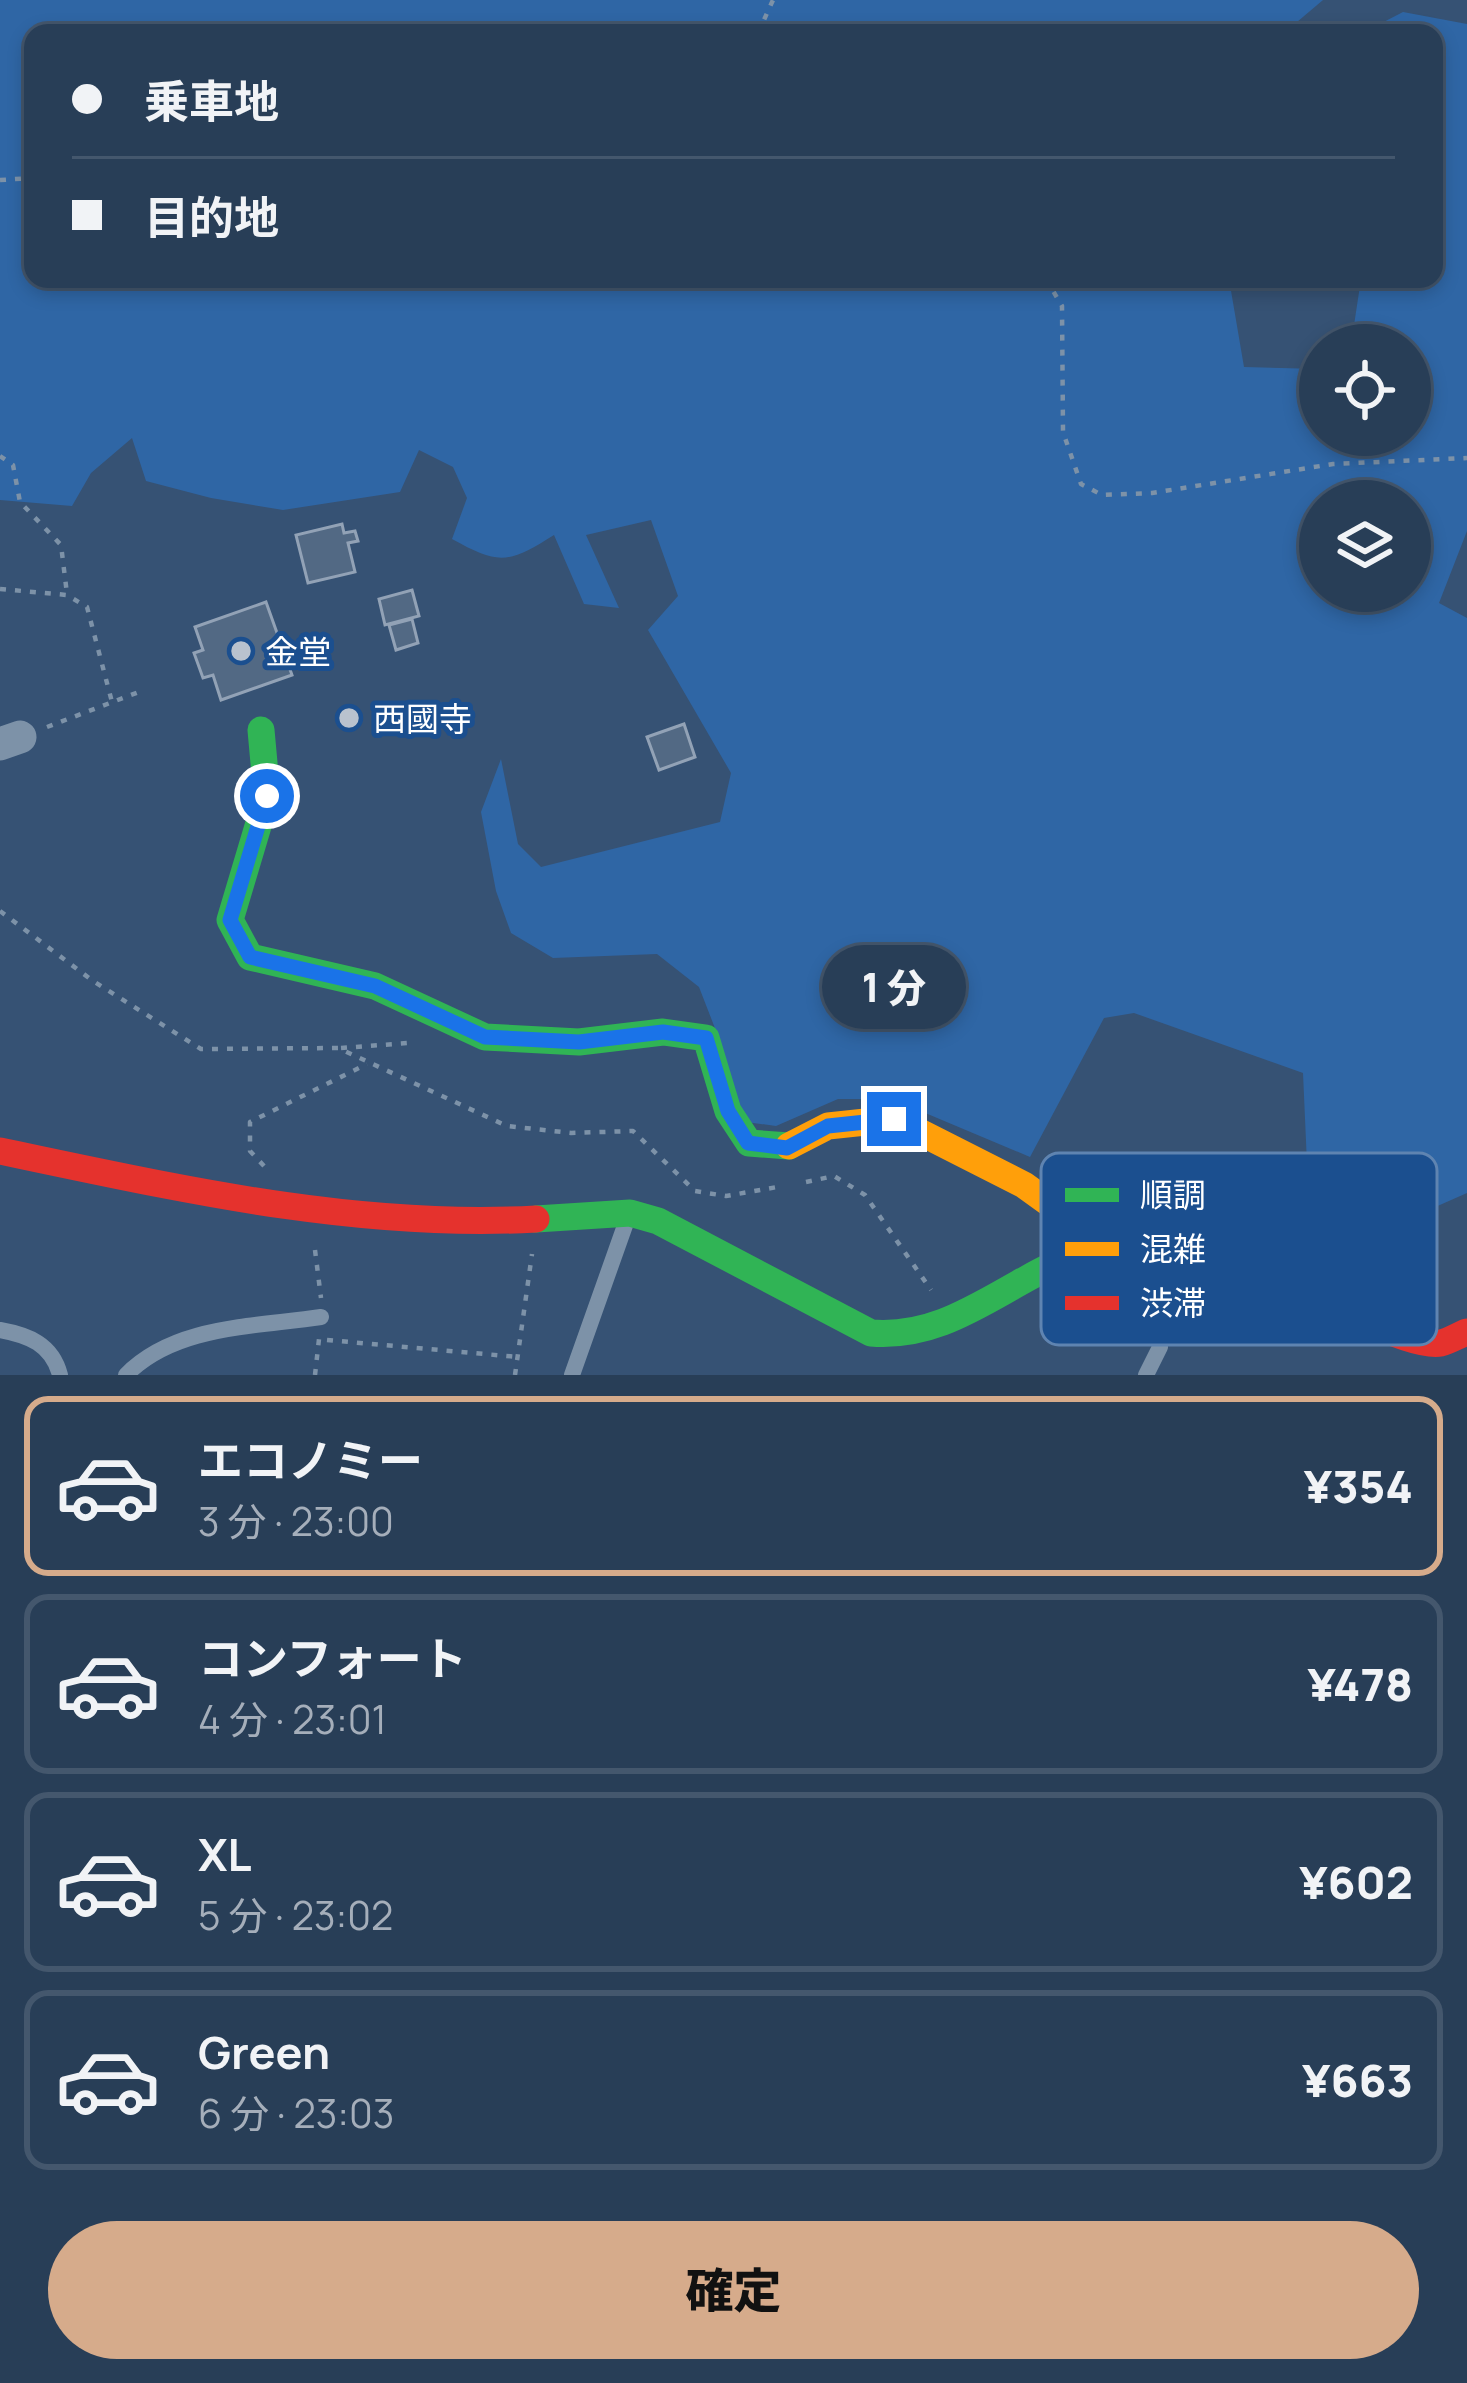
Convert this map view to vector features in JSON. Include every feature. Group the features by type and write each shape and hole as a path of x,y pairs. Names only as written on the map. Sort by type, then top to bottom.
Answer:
{"street":[{"path":"260,730 267,796 230,920 250,957 375,986 485,1037 579,1042 663,1032 706,1038 728,1111 748,1143 787,1148 828,1126 894,1119 1041,1197"},
{"path":"0,1151 317,1213 416,1220 630,1213 658,1221 872,1333 896,1338 951,1319 1041,1272"},
{"path":"1437,1343 1467,1332"}],"lane":[{"path":"572,1375 630,1213"},
{"path":"1028,1278 1041,1279"},
{"path":"126,1375 145,1355 176,1340 321,1317"},
{"path":"0,1330 34,1336 60,1375"},
{"path":"1146,1375 1160,1345"}],"path":[{"path":"1051,288 1062,306 1064,432 1081,484 1102,495 1152,493 1333,464 1467,458"},
{"path":"0,456 13,465 20,502 61,545 67,595"},
{"path":"0,589 67,595 87,607 112,702"},
{"path":"10,741 144,690"},
{"path":"0,911 93,981 201,1049 338,1048 507,1126 571,1133 633,1131 695,1191 726,1196 835,1176 865,1195 951,1319"},
{"path":"515,1375 535,1219"},
{"path":"308,1338 518,1358"}],"shaded area":[{"path":"0,0 1323,0 1295,24 24,24 24,288 1231,288 1244,367 1299,368 1299,456 1431,456 1431,324 1354,324 1360,288 1443,288 1443,24 1380,24 1403,12 1467,24 1467,531 1439,603 1467,618 1467,1193 1437,1206 1437,1153 1307,1153 1303,1073 1134,1013 1104,1018 1030,1157 892,1099 838,1099 776,1126 739,1121 718,1036 699,987 657,954 553,958 511,933 496,891 481,812 501,759 518,844 541,867 720,822 731,773 648,630 678,596 651,520 586,535 619,608 584,604 554,535 503,558 452,539 467,498 453,467 419,450 400,492 283,510 146,481 132,438 91,473 72,506 0,500"}],"building":[{"path":"342,524 344,533 355,531 358,541 348,543 355,572 308,583 296,535"},
{"path":"412,590 419,616 385,625 379,599"},
{"name":"金堂","path":"266,602 292,675 221,700 213,675 203,678 194,653 203,650 195,627"},
{"path":"412,619 418,643 396,650 389,625"},
{"path":"684,724 695,757 659,770 647,737"}],"traffic: fast":[{"path":"261,730 267,796 230,920 250,957 375,986 485,1037 579,1042 663,1032 706,1038 728,1111 749,1143 789,1146"},
{"path":"536,1219 630,1213 658,1221 871,1333 934,1325 1041,1272"}],"traffic: slow":[{"path":"789,1146 828,1126 894,1119 1041,1197"}],"traffic: jam":[{"path":"0,1151 333,1212 400,1218 536,1219"},
{"path":"1437,1343 1467,1332"}],"place":[{"name":"金堂","path":"241,651"},
{"name":"西國寺","path":"349,718"}],"route":[{"path":"267,796 230,920 250,957 375,986 485,1037 579,1042 663,1032 706,1038 728,1111 748,1143 787,1148 828,1126 894,1119"}]}
